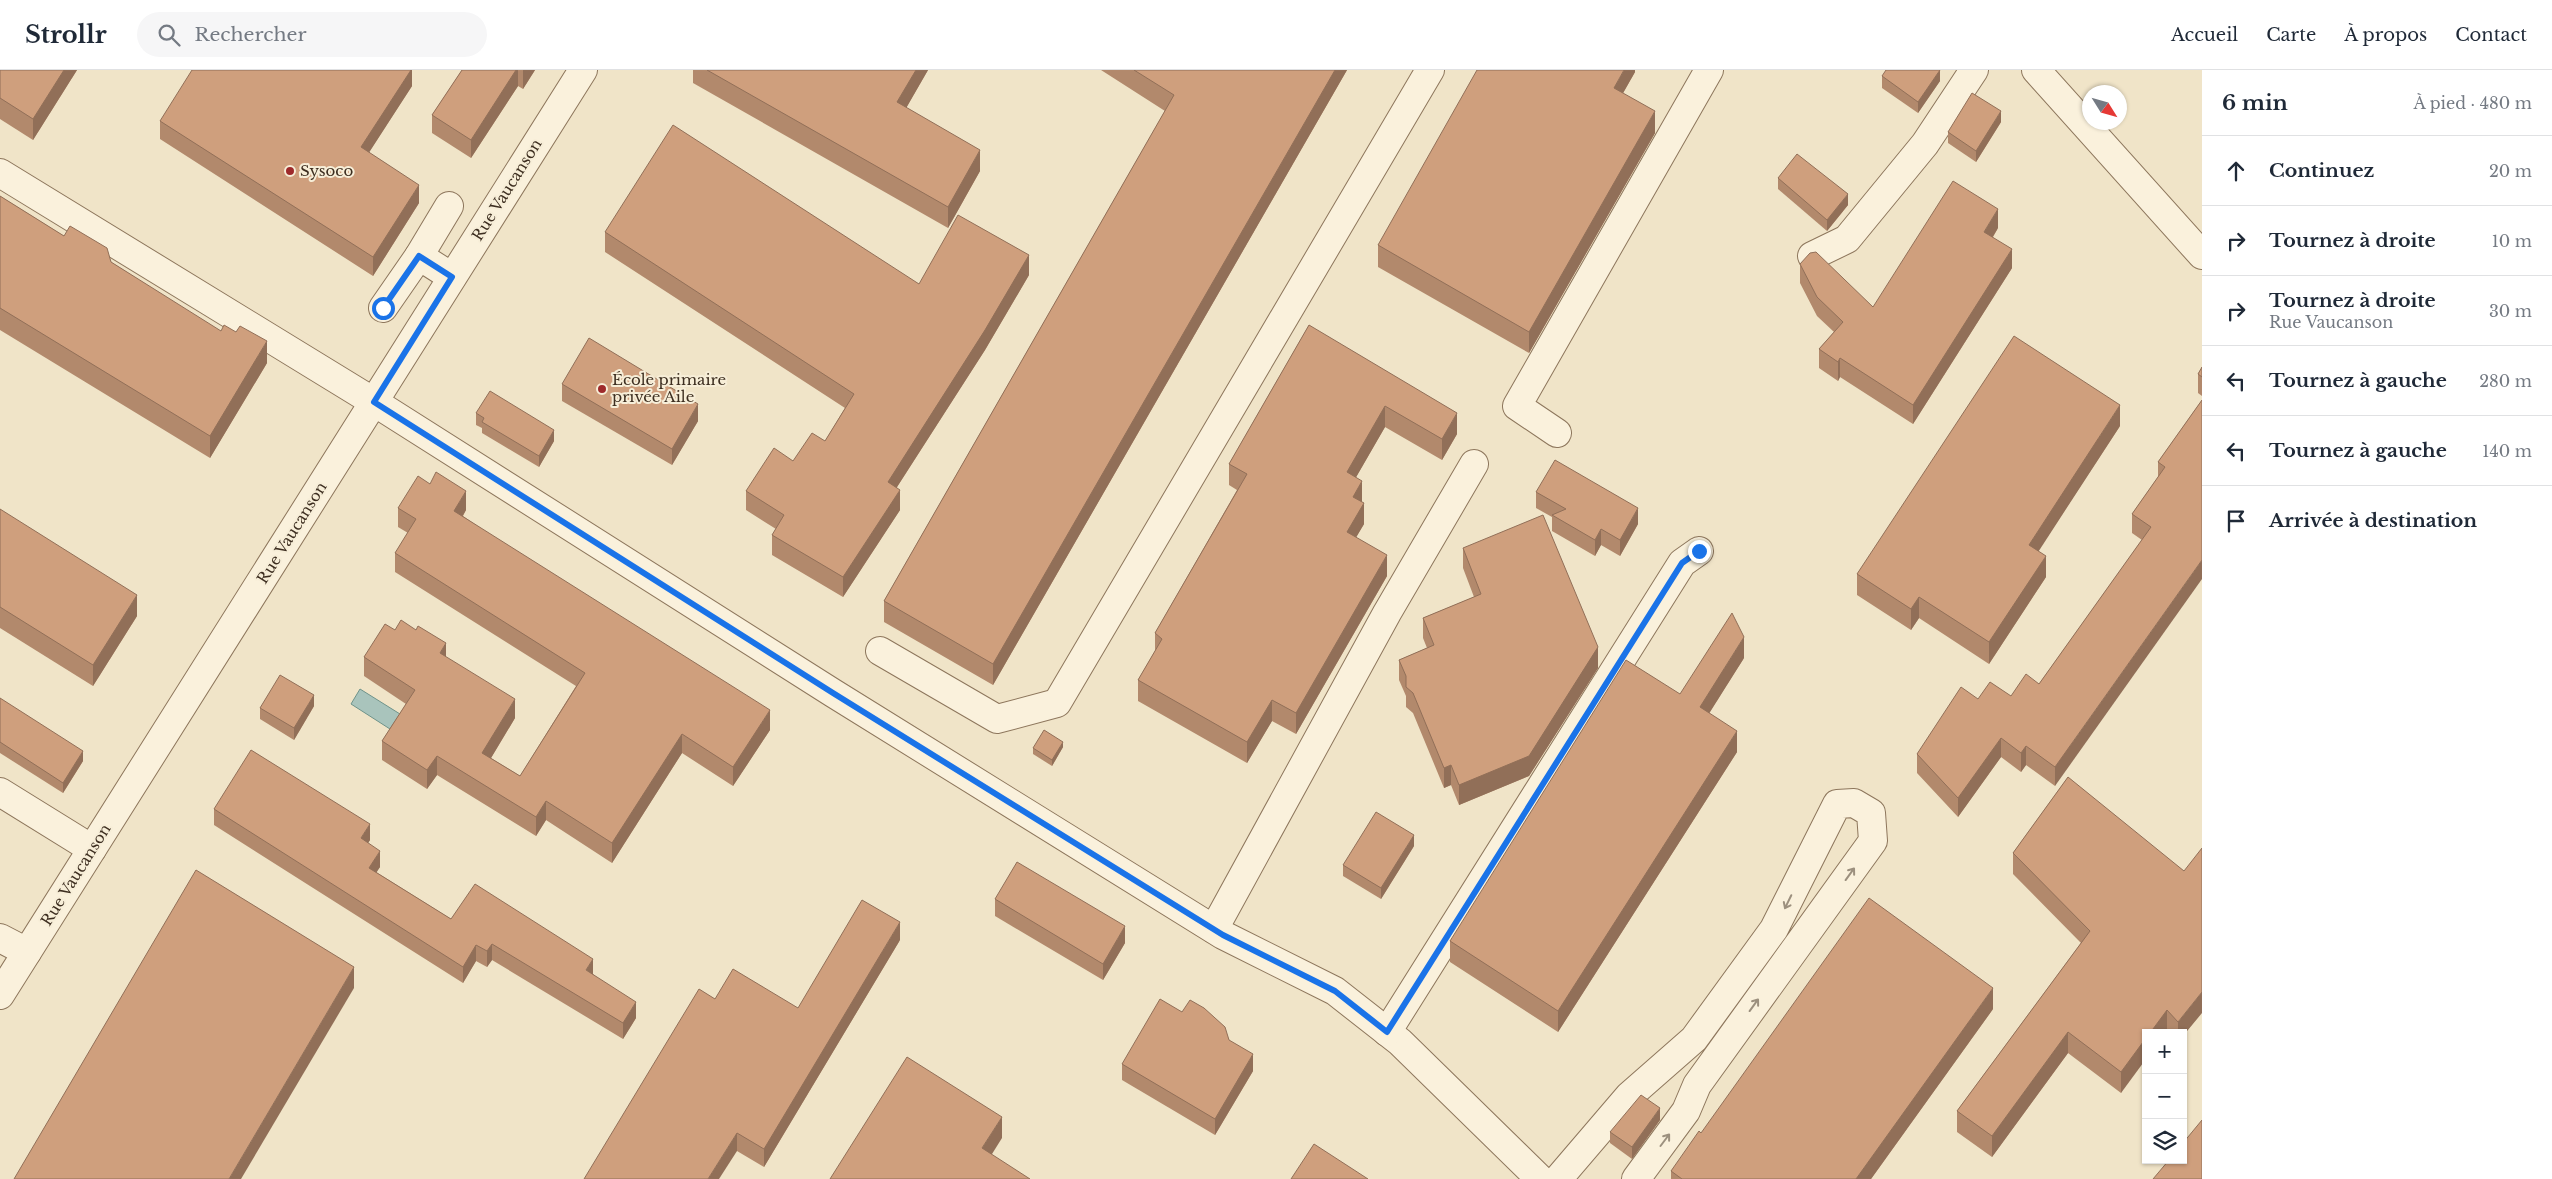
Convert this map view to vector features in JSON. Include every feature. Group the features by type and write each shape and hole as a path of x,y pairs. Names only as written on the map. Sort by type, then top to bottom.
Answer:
{"street":[{"name":"Rue Vaucanson","path":"0,996 583,70"},
{"path":"880,651 997,719 1057,703 1430,70"},
{"path":"1557,434 1517,406 1709,70"},
{"path":"1812,256 1847,239 1925,144 1974,70"},
{"path":"2036,70 2202,255"},
{"path":"0,173 374,402 824,688 1214,929 1335,991 1387,1032 1540,1179"},
{"path":"383,308 419,256 449,206"},
{"path":"419,256 452,277"},
{"path":"1214,929 1387,613 1474,464"},
{"path":"1387,1032 1682,563 1699,551"},
{"path":"0,792 92,849"},
{"path":"1558,1179 1629,1096 1694,1039 1774,929 1837,804 1854,803 1871,813 1873,841 1697,1085 1686,1110 1636,1179"},
{"path":"0,938 27,952"}],"water":[{"path":"360,689 400,714 390,729 351,704"}],"building":[{"path":"0,70 64,70 33,119 0,98"},
{"name":"Sysoco","path":"192,70 411,70 361,147 419,185 373,257 160,121"},
{"path":"462,70 516,70 471,140 432,115"},
{"path":"707,70 916,70 897,102 980,150 948,207"},
{"path":"1134,70 1335,70 993,664 884,601 1174,95"},
{"path":"1477,70 1624,70 1614,88 1655,111 1529,332 1378,245"},
{"path":"1886,70 1940,70 1918,102 1882,76"},
{"path":"1972,93 2001,111 1976,151 1948,132"},
{"path":"673,125 919,284 958,215 1029,255 985,330 888,482 900,490 843,577 772,535 784,515 746,491 774,448 793,461 812,433 825,441 854,394 605,232"},
{"path":"1797,154 1848,194 1827,220 1778,178"},
{"path":"1953,181 1998,209 1984,232 2012,249 1913,405 1840,358 1838,362 1819,349 1843,322 1817,297 1800,264 1810,253 1816,252 1873,307"},
{"path":"0,196 64,236 70,226 107,248 111,262 221,331 224,325 236,332 240,326 267,341 210,436 0,308"},
{"path":"1309,325 1457,413 1442,439 1385,406 1347,472 1362,481 1353,497 1364,503 1347,532 1387,555 1296,713 1272,700 1247,742 1138,680 1162,639 1155,633 1247,474 1229,464"},
{"path":"2014,336 2120,405 2029,545 2046,556 1989,642 1919,597 1911,609 1857,574"},
{"path":"589,338 698,404 672,449 562,384"},
{"path":"2202,367 2202,377 2198,374"},
{"path":"490,391 554,430 539,456 482,422 484,418 476,413"},
{"path":"2202,400 2202,560 2055,767 2026,746 2021,753 2001,738 1958,798 1917,754 1961,687 1978,699 1990,682 2011,696 2026,674 2039,684 2151,527 2132,514 2165,467 2158,462"},
{"path":"1555,460 1638,508 1620,540 1601,529 1595,540 1552,515 1566,509 1536,492"},
{"path":"436,472 466,491 454,511 770,710 733,767 682,734 612,843 546,801 536,817 437,756 427,770 382,741 415,690 364,657 385,624 395,630 401,620 416,630 418,626 446,643 440,653 515,699 482,753 520,776 585,673 395,553 416,519 398,508 418,476 430,484"},
{"path":"0,509 137,595 93,665 0,607"},
{"path":"1543,515 1598,647 1529,756 1459,785 1451,765 1444,768 1413,693 1406,687 1406,676 1399,660 1434,645 1423,618 1481,594 1463,548"},
{"path":"1732,613 1744,637 1700,707 1737,731 1558,1011 1450,941 1626,660 1680,694"},
{"path":"280,675 314,695 294,728 260,708"},
{"path":"0,698 83,751 63,783 0,742"},
{"path":"1044,730 1063,742 1052,760 1033,748"},
{"path":"251,750 370,824 361,838 380,851 369,868 451,919 475,884 593,959 586,970 636,1002 623,1023 492,944 487,951 476,945 463,967 214,809"},
{"path":"2068,777 2184,871 2202,848 2202,992 2178,1022 2167,1010 2153,1029 2142,1029 2142,1043 2121,1072 2068,1032 1992,1136 1957,1111 2090,931 2013,853"},
{"path":"1376,812 1414,835 1381,888 1343,865"},
{"path":"1017,862 1125,926 1103,964 995,899"},
{"path":"196,870 354,967 229,1179 14,1179"},
{"path":"1869,898 1993,988 1856,1179 1682,1179 1671,1171 1699,1131 1701,1133"},
{"path":"862,900 900,922 764,1149 737,1133 708,1179 584,1179 699,989 715,999 733,969 798,1008"},
{"path":"1160,999 1182,1012 1190,1000 1204,1008 1225,1027 1229,1040 1253,1054 1215,1119 1122,1064"},
{"path":"907,1057 1002,1117 982,1148 1030,1179 830,1179"},
{"path":"1641,1095 1660,1108 1632,1147 1610,1132"},
{"path":"2202,1120 2202,1179 2153,1179 2166,1164 2187,1164 2187,1138"},
{"path":"1314,1144 1368,1179 1291,1179"}],"place":[{"name":"Sysoco","path":"290,171"},
{"name":"École primaire privée Aile","path":"602,389"}],"route":[{"path":"383,308 419,256 452,277 374,402 833,693 1223,935 1335,991 1387,1032 1682,563 1699,551"}]}
